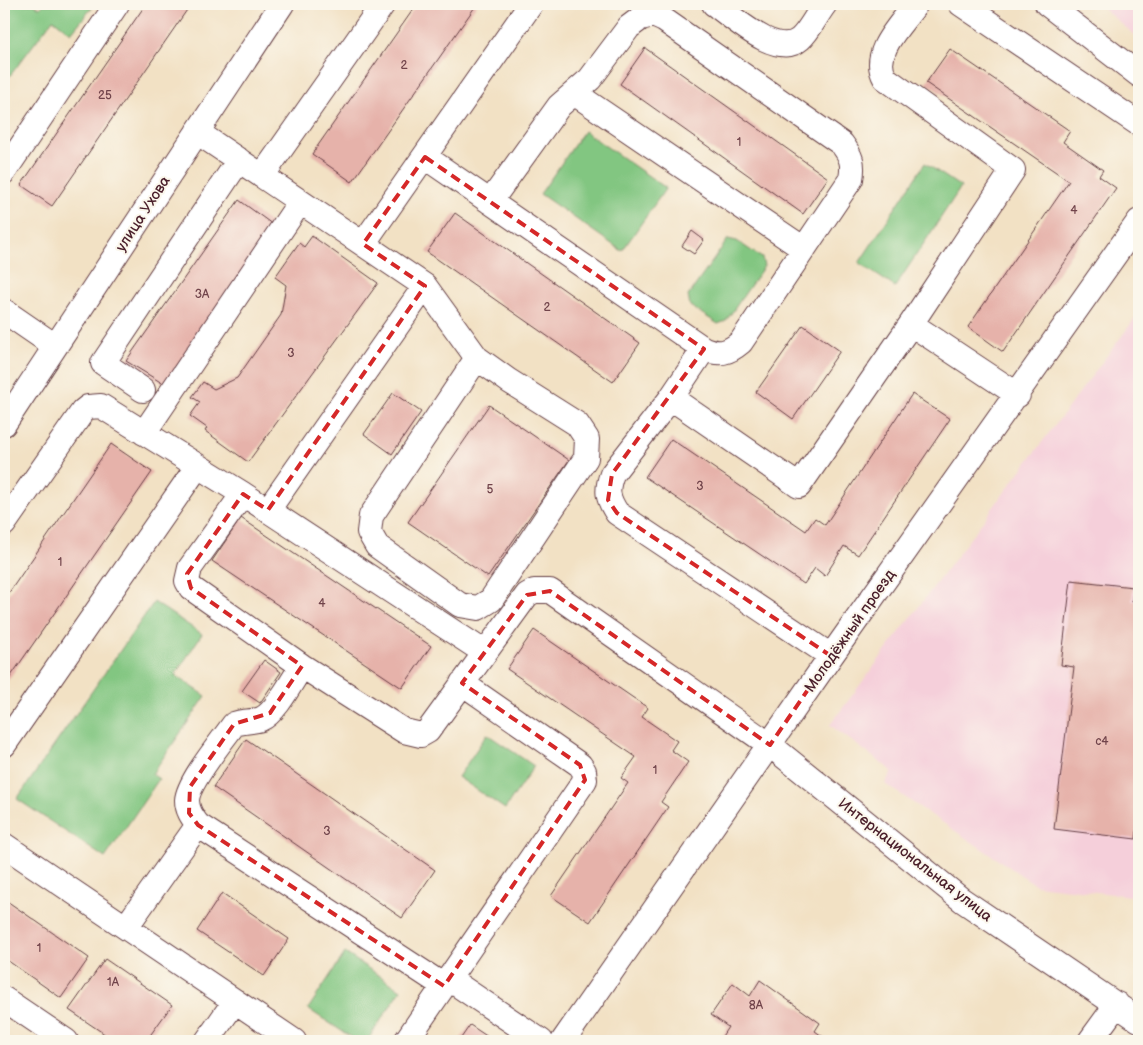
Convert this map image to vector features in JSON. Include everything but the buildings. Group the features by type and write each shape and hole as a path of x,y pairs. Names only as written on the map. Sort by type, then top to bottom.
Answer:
{"street":[{"path":"4,172 117,4"},
{"name":"улица Ухова","path":"4,424 282,4"},
{"path":"262,176 383,4"},
{"path":"363,244 531,4"},
{"path":"714,4 771,43 786,46 800,39 824,4"},
{"path":"671,398 799,486 911,324 1013,170 886,78 881,71 879,62 882,52 916,4"},
{"path":"961,4 1139,124"},
{"path":"1047,4 1139,75"},
{"path":"425,157 490,202 704,348 716,354 730,351 741,342 851,179 854,165 850,154 842,144 664,20 653,15 641,18 629,27 590,80 559,106 490,202"},
{"path":"574,93 804,249"},
{"path":"196,132 425,286 478,358 509,381 577,424 587,439 586,458 491,600 478,608 460,605 377,546 369,532 371,516 478,358"},
{"path":"143,390 103,363 239,160"},
{"path":"144,433 300,202"},
{"name":"Молодёжный проезд","path":"563,1041 831,656 1139,222"},
{"path":"268,510 425,286"},
{"path":"4,311 55,346"},
{"path":"911,324 1018,395"},
{"path":"704,348 671,398 612,474 607,487 608,500 616,513 831,656"},
{"path":"4,524 82,411 88,407 101,406 268,510 484,652"},
{"path":"4,745 197,467"},
{"path":"243,494 190,568 187,581 191,588 302,666 270,712 260,719 246,720 234,724 190,788 187,800 189,813 198,824 540,1041"},
{"name":"Интернациональная улица","path":"302,666 404,732 421,735 428,731 484,652 528,595 534,591 550,591 770,746 962,900 1139,1020"},
{"path":"406,1041 585,780 584,771 580,765 462,683"},
{"path":"126,927 198,824"},
{"path":"4,845 294,1041"},
{"path":"4,999 66,1041"},
{"path":"207,1041 234,1000"},
{"path":"1090,1041 1117,1004"}],"highlighted area":[{"path":"425,157 704,349 612,474 608,500 617,513 831,656 770,745 550,591 527,595 462,683 580,765 585,780 444,986 198,825 189,813 190,787 234,724 270,713 302,666 191,588 187,574 243,494 268,510 425,286 363,244"}],"shaded area":[{"path":"1098,4 1139,4 1139,39"},
{"path":"1139,313 1139,897 1036,885 885,784 892,771 830,725"}],"green space":[{"path":"4,4 34,4 40,8 44,4 95,4 71,33 53,19 9,77 4,73"},
{"path":"584,131 666,188 622,251 540,194"},
{"path":"925,163 961,187 895,287 859,263"},
{"path":"728,239 737,241 762,258 764,266 726,321 718,324 690,306 688,296"},
{"path":"154,602 202,634 175,675 206,696 152,774 159,779 105,858 17,799"},
{"path":"487,734 534,766 505,809 458,777"},
{"path":"345,953 401,990 367,1041 357,1041 308,1009"}]}
